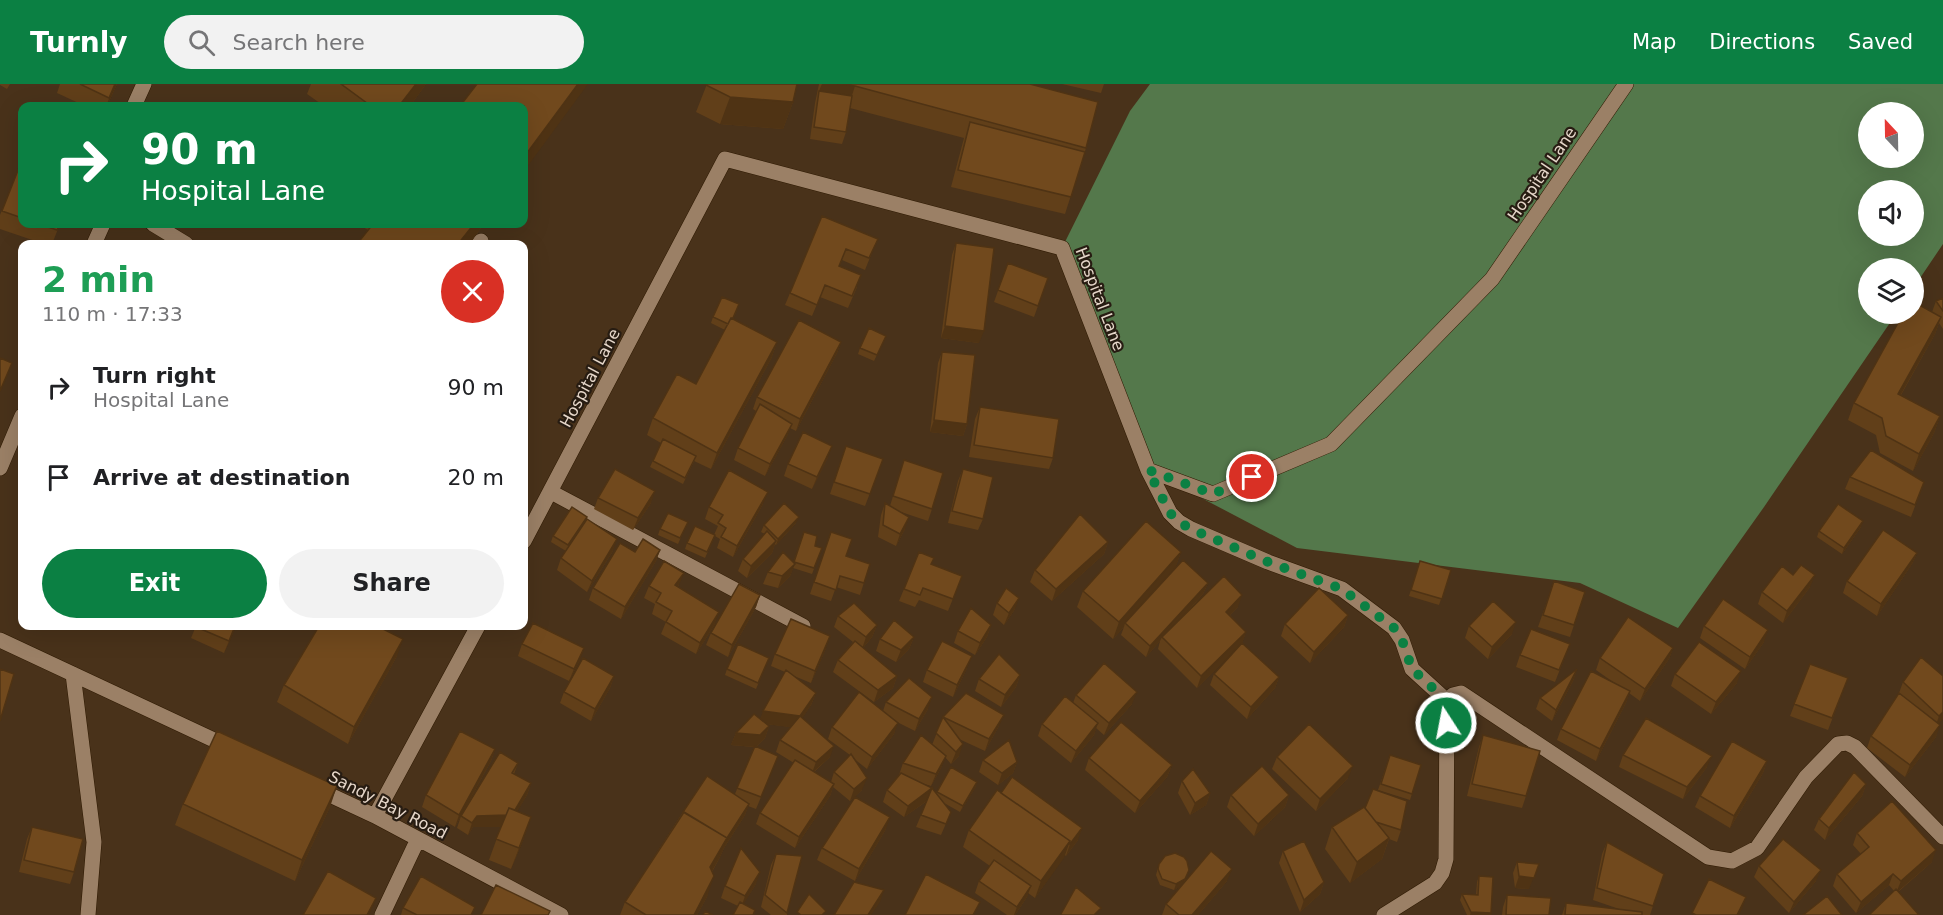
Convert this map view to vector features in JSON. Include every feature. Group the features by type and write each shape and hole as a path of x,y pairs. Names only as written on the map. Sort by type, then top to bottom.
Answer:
{"street":[{"path":"136,102 144,84"},
{"name":"Hospital Lane","path":"528,533 725,159 1062,248 1148,470 1213,494 1331,444 1492,279 1626,84"},
{"path":"160,228 179,240"},
{"path":"0,468 3,452 18,424"},
{"path":"1148,470 1170,513 1179,522 1268,562 1342,589 1394,628 1402,640 1412,669 1447,701"},
{"path":"550,492 802,626"},
{"path":"375,816 476,630"},
{"path":"0,640 245,755"},
{"path":"73,674 94,842 88,915"},
{"path":"1384,915 1435,883 1442,873 1446,859 1447,701 1453,695 1461,693 1708,857 1732,861 1757,848 1806,777 1838,744 1847,743 1855,747 1943,837"},
{"name":"Sandy Bay Road","path":"299,780 375,816 558,914"},
{"path":"382,915 418,839"}],"green space":[{"path":"1150,84 1943,84 1943,244 1924,272 1924,258 1858,258 1858,324 1889,324 1678,628 1580,583 1297,548 1148,470 1062,248 1130,111"}],"building":[{"path":"80,84 115,84 109,98"},
{"path":"341,84 416,84 402,102 366,102"},
{"path":"477,84 578,84 528,152 528,102 463,102"},
{"path":"707,84 797,84 793,102 730,97"},
{"path":"838,84 1030,84 1098,102 1086,148 855,86"},
{"path":"819,91 852,96 846,132 814,127"},
{"path":"970,122 1085,152 1071,197 958,170"},
{"path":"18,170 18,217 2,211"},
{"path":"822,216 878,239 869,258 846,249 839,266 861,275 852,296 825,285 817,305 790,293"},
{"path":"370,228 471,228 461,240 360,240"},
{"path":"956,243 994,248 984,331 945,326"},
{"path":"1008,263 1048,278 1038,306 998,290"},
{"path":"722,297 739,304 728,324 713,317"},
{"path":"1943,298 1943,311 1936,301"},
{"path":"1924,308 1941,317 1898,394 1940,416 1919,454 1886,436 1882,418 1854,403 1897,324 1924,324"},
{"path":"731,318 777,342 717,453 653,418 677,374 696,384"},
{"path":"799,320 841,342 800,419 757,397"},
{"path":"869,328 886,336 877,355 860,348"},
{"path":"942,352 975,355 967,424 934,420"},
{"path":"0,358 12,363 0,391"},
{"path":"760,404 792,424 770,464 738,448"},
{"path":"980,407 1059,419 1053,458 974,445"},
{"path":"803,432 832,446 817,477 788,464"},
{"path":"663,439 696,456 685,478 653,461"},
{"path":"846,446 883,459 870,494 834,482"},
{"path":"1871,450 1924,482 1915,505 1850,477"},
{"path":"904,460 943,473 932,509 893,496"},
{"path":"615,469 655,491 638,518 598,498"},
{"path":"963,469 993,477 983,519 952,511"},
{"path":"729,470 768,492 737,546 721,537 726,528 718,523 723,515 709,507"},
{"path":"784,503 799,517 778,539 764,525"},
{"path":"885,503 909,517 900,534 883,525"},
{"path":"1838,504 1863,521 1844,548 1819,531"},
{"path":"572,507 587,517 568,545 553,536"},
{"path":"668,513 688,522 680,538 660,529"},
{"path":"1080,514 1108,542 1056,589 1035,570"},
{"path":"587,519 617,539 592,581 561,558"},
{"path":"1146,521 1181,552 1119,622 1083,591"},
{"path":"695,526 715,535 707,552 687,543"},
{"path":"1883,530 1917,553 1881,604 1847,581"},
{"path":"767,531 776,541 751,566 743,559"},
{"path":"804,532 817,536 815,546 822,548 814,568 794,562"},
{"path":"831,532 852,539 846,556 870,564 864,583 840,576 836,590 814,582"},
{"path":"643,539 660,550 625,607 593,588 620,543 635,552"},
{"path":"783,552 795,564 782,576 768,572"},
{"path":"919,552 934,558 931,564 962,576 953,599 923,588 920,595 904,589"},
{"path":"1183,560 1208,583 1150,646 1125,623"},
{"path":"664,561 684,573 675,585 719,612 700,643 666,622 672,611 656,602 661,593 649,586"},
{"path":"1420,561 1451,570 1442,599 1411,590"},
{"path":"1801,565 1815,575 1787,611 1762,592 1782,566 1793,575"},
{"path":"1224,576 1242,595 1226,612 1246,632 1201,676 1162,637"},
{"path":"1554,581 1585,592 1574,625 1543,615"},
{"path":"739,584 760,595 732,645 711,633"},
{"path":"1006,588 1019,598 1009,613 997,603"},
{"path":"1319,588 1348,615 1314,652 1285,624"},
{"path":"1723,599 1768,630 1750,657 1704,626"},
{"path":"1493,601 1516,622 1492,647 1469,626"},
{"path":"854,603 877,625 866,637 838,616"},
{"path":"971,608 991,625 980,643 958,631"},
{"path":"1628,617 1673,648 1645,689 1600,658"},
{"path":"791,619 830,636 815,671 775,654"},
{"path":"894,620 914,637 901,650 880,639"},
{"path":"533,623 584,648 574,669 522,644"},
{"path":"1531,629 1570,644 1559,670 1520,655"},
{"path":"203,630 233,630 229,641"},
{"path":"317,630 385,630 403,639 354,727 284,685"},
{"path":"855,641 897,676 878,690 838,660"},
{"path":"942,641 972,656 957,685 927,670"},
{"path":"1699,642 1741,671 1716,702 1675,674"},
{"path":"1242,643 1279,677 1251,707 1214,674"},
{"path":"738,644 769,658 758,683 727,669"},
{"path":"999,654 1020,675 1005,695 979,679"},
{"path":"1921,657 1943,676 1943,712 1939,716 1903,682"},
{"path":"583,658 614,676 595,709 564,692"},
{"path":"1104,663 1137,692 1109,723 1076,695"},
{"path":"1810,664 1848,678 1832,718 1794,704"},
{"path":"0,669 14,674 0,721"},
{"path":"1577,669 1556,710 1540,698"},
{"path":"786,670 816,693 800,716 763,711"},
{"path":"1591,671 1630,691 1600,749 1561,729"},
{"path":"909,678 932,697 919,719 886,702"},
{"path":"859,692 898,723 872,757 832,727"},
{"path":"966,693 1004,715 989,739 943,717"},
{"path":"1899,693 1940,725 1910,765 1871,736"},
{"path":"1065,696 1098,723 1076,751 1042,724"},
{"path":"754,714 769,726 760,735 736,733"},
{"path":"800,716 834,746 816,762 780,740"},
{"path":"943,717 963,744 956,752 936,733"},
{"path":"1646,718 1712,756 1687,787 1623,755"},
{"path":"1121,722 1172,765 1140,801 1089,758"},
{"path":"1309,724 1353,766 1320,799 1277,757"},
{"path":"217,731 337,786 302,860 183,804"},
{"path":"460,731 495,749 459,815 426,795"},
{"path":"921,735 946,756 936,774 903,763"},
{"path":"1483,735 1540,751 1526,796 1472,784"},
{"path":"1009,740 1017,762 1002,773 983,760"},
{"path":"1732,741 1767,761 1734,816 1700,796"},
{"path":"755,746 778,756 761,797 737,788"},
{"path":"500,752 518,763 512,773 531,783 515,810 509,808 506,815 477,816 472,823 461,816"},
{"path":"851,754 867,778 854,789 834,772"},
{"path":"1390,755 1421,765 1412,794 1381,784"},
{"path":"795,760 834,784 799,837 760,813"},
{"path":"1262,766 1289,795 1258,824 1231,795"},
{"path":"951,767 977,782 963,806 937,792"},
{"path":"1193,769 1210,793 1195,803 1182,781"},
{"path":"1854,772 1866,784 1829,828 1819,819"},
{"path":"901,773 932,788 908,806 887,790"},
{"path":"707,776 749,804 727,838 683,812"},
{"path":"1012,777 1082,828 1070,844 1070,841 1001,793"},
{"path":"932,788 951,812 946,824 921,815"},
{"path":"1373,789 1407,801 1401,830 1376,822 1365,808"},
{"path":"997,790 1070,841 1041,881 969,830"},
{"path":"855,797 890,817 859,869 822,848"},
{"path":"1892,801 1936,850 1901,881 1893,874 1861,902 1837,874 1869,847 1857,833"},
{"path":"1364,807 1389,838 1357,862 1332,827"},
{"path":"509,808 531,817 519,848 496,839"},
{"path":"684,812 727,838 710,867 714,876 694,915 646,915 625,902"},
{"path":"32,827 83,839 74,872 24,860"},
{"path":"1783,839 1821,870 1794,902 1759,866"},
{"path":"1304,841 1324,882 1304,900 1283,851"},
{"path":"1607,842 1664,874 1653,906 1597,888"},
{"path":"741,848 760,872 745,896 725,886"},
{"path":"1211,851 1232,869 1192,915 1179,915 1166,904"},
{"path":"1175,853 1184,857 1189,870 1185,879 1176,884 1162,879 1158,869 1165,856"},
{"path":"776,854 802,856 787,913 765,895"},
{"path":"994,860 1031,886 1017,907 979,881"},
{"path":"1517,862 1539,864 1534,878 1519,876"},
{"path":"328,871 376,898 367,915 303,915"},
{"path":"926,874 980,902 973,915 905,915"},
{"path":"421,876 475,907 471,915 417,915 403,908"},
{"path":"1479,876 1493,877 1491,913 1471,912 1462,894 1478,895"},
{"path":"1709,879 1746,897 1737,915 1696,915 1692,913"},
{"path":"854,882 884,890 868,915 834,915"},
{"path":"496,885 550,911 548,915 481,915"},
{"path":"1076,887 1101,908 1094,915 1061,914"},
{"path":"1896,889 1919,915 1869,915"},
{"path":"809,894 826,911 822,915 801,915 797,912"},
{"path":"1507,895 1551,898 1549,915 1506,915"},
{"path":"1827,896 1842,915 1803,915"},
{"path":"740,902 755,910 753,915 733,915"},
{"path":"1566,903 1642,912 1642,915 1565,915"}],"route":[{"path":"1252,477 1213,494 1148,470 1170,513 1179,522 1268,562 1342,589 1394,628 1402,640 1408,663 1412,669 1447,701 1446,723"}]}
